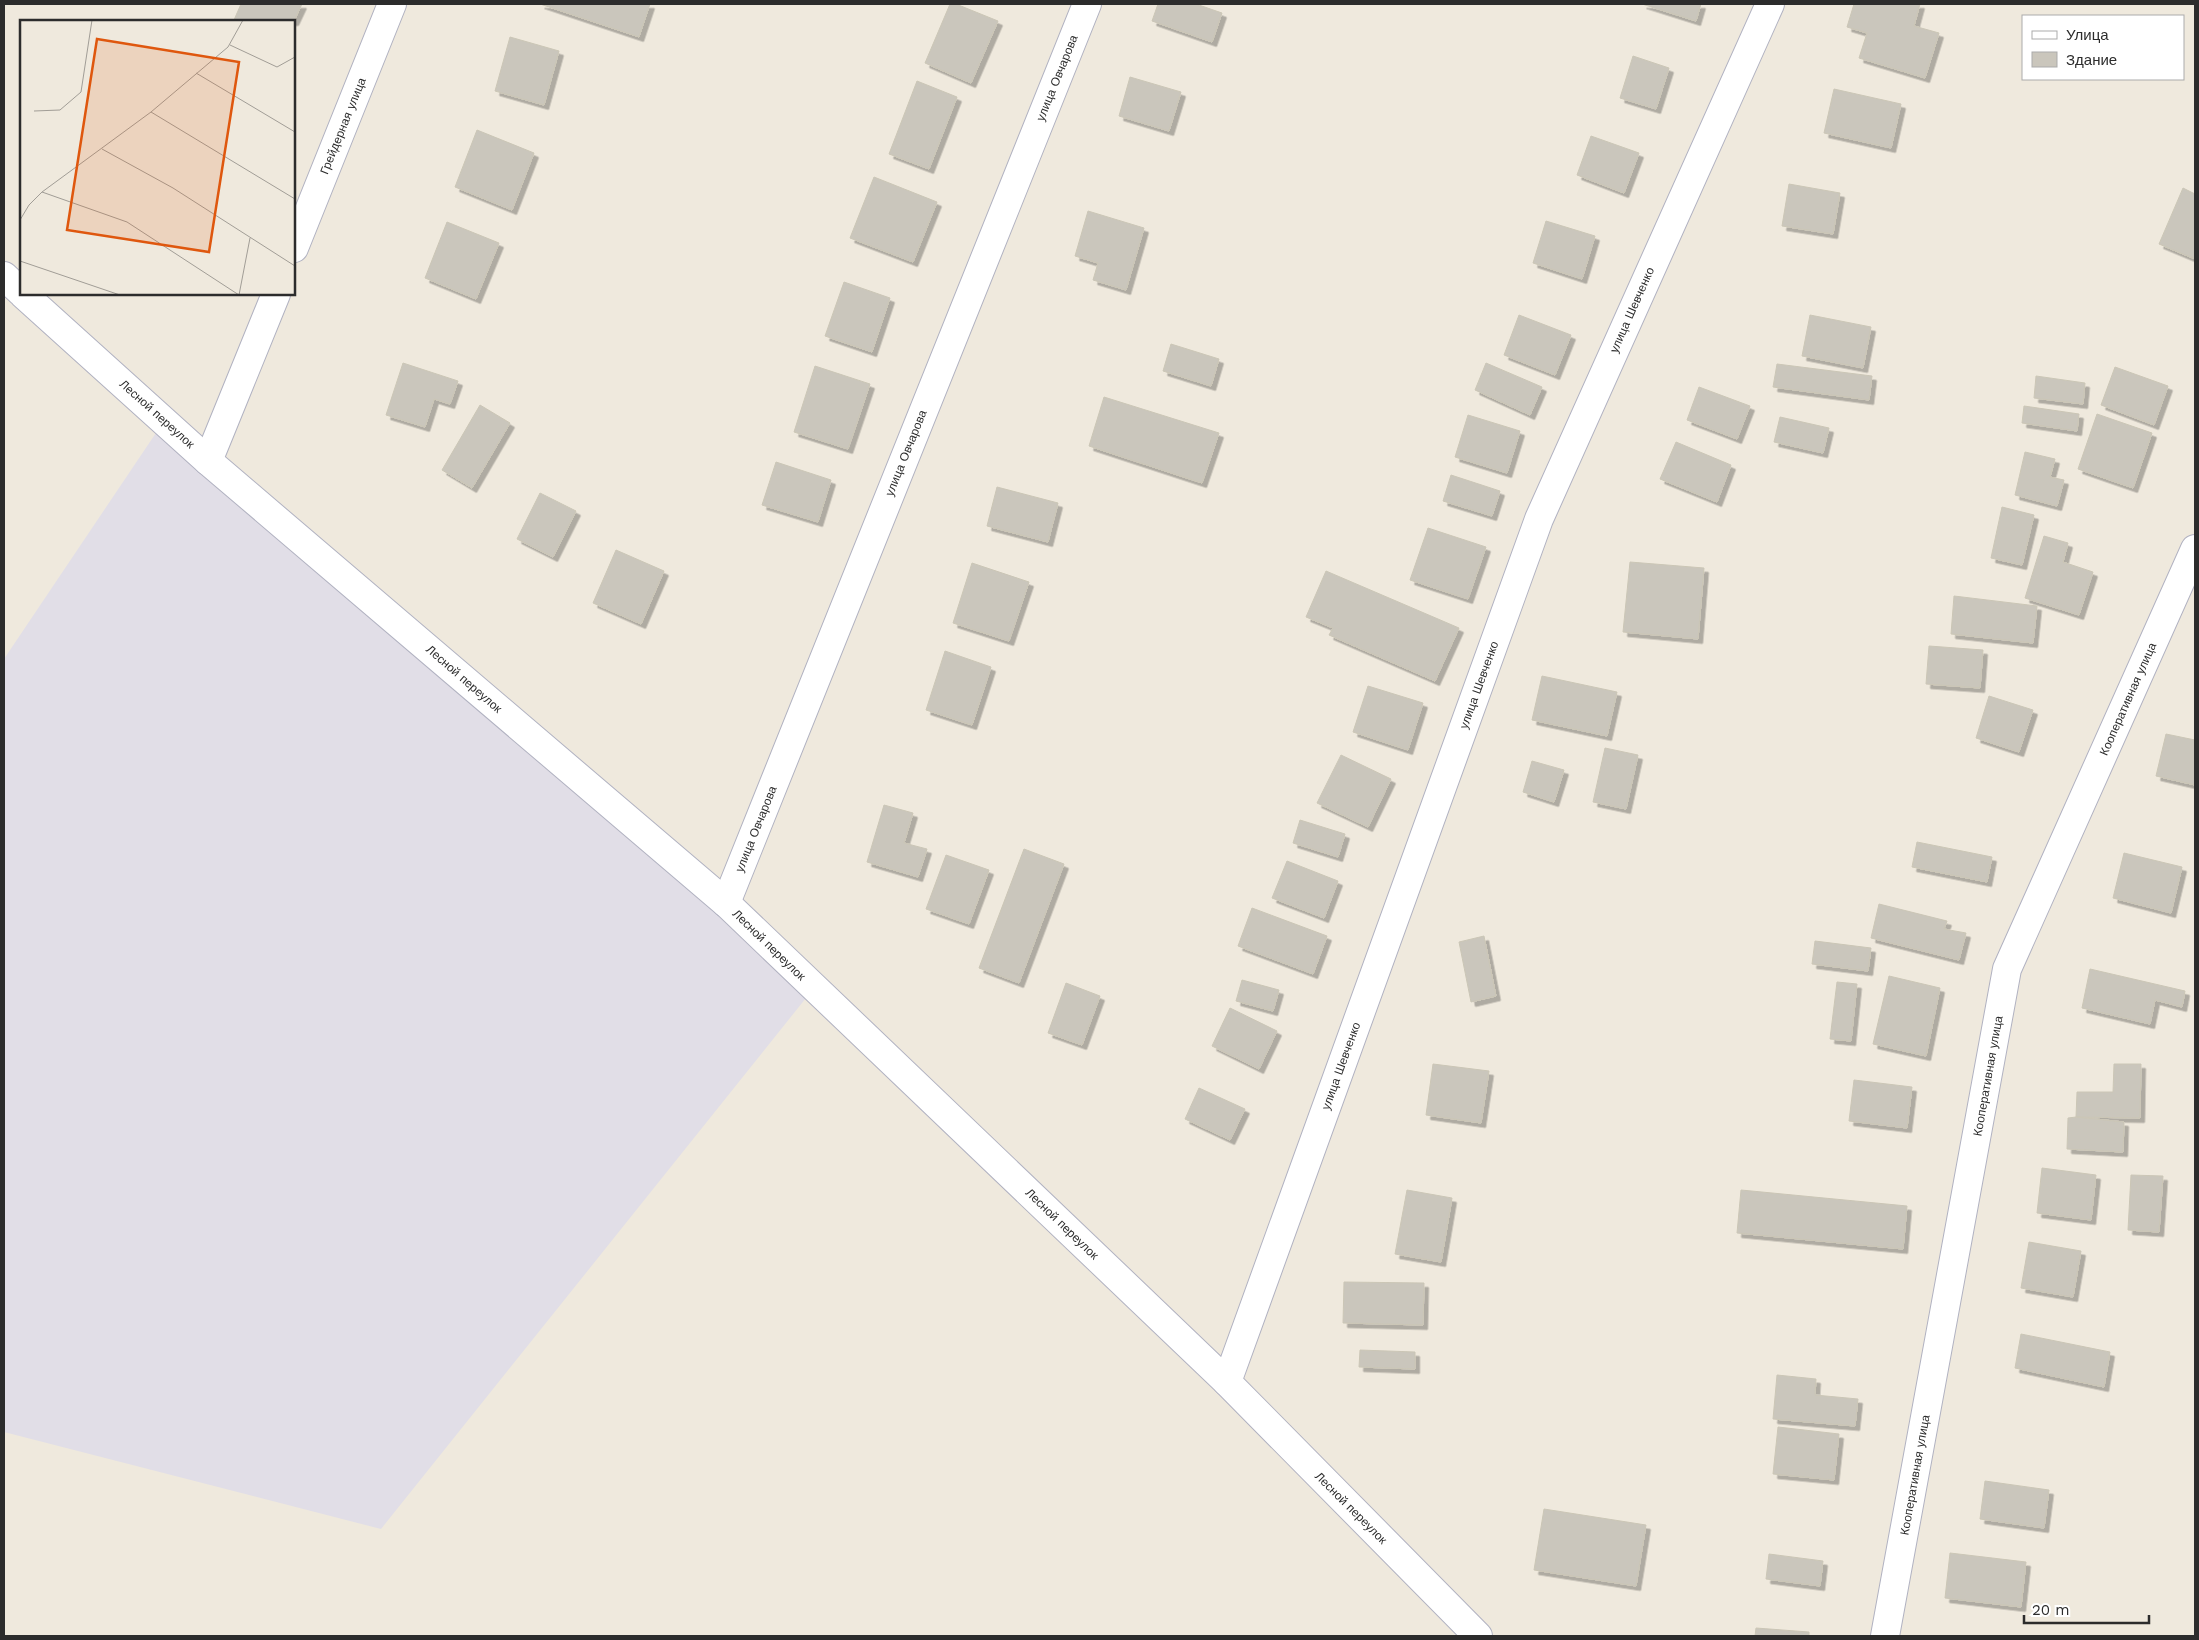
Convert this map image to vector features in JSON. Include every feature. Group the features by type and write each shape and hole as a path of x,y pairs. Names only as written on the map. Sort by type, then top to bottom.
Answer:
{"street":[{"name":"Грейдерная улица","path":"295,246 392,4"},
{"name":"улица Овчарова","path":"726,903 1087,4"},
{"name":"улица Шевченко","path":"1227,1382 1539,519 1770,4"},
{"name":"Лесной переулок","path":"4,276 20,291"},
{"name":"Лесной переулок","path":"24,295 208,461 726,903 1227,1382 1478,1636"},
{"path":"208,461 276,295"},
{"name":"Кооперативная улица","path":"1885,1636 2007,969 2195,549"}],"shaded area":[{"path":"164,421 814,988 381,1529 4,1432 4,659"}],"building":[{"path":"241,4 302,4 294,20 234,20"},
{"path":"540,4 650,4 639,37"},
{"path":"950,4 956,4 998,21 971,83 925,63"},
{"path":"1158,4 1196,4 1222,13 1212,42 1152,21"},
{"path":"1642,4 1701,4 1696,21"},
{"path":"1854,4 1920,4 1914,26 1939,33 1925,78 1859,58 1867,33 1847,27"},
{"path":"510,37 559,51 544,105 495,91"},
{"path":"1633,56 1669,68 1656,109 1620,98"},
{"path":"1130,77 1181,92 1169,131 1119,116"},
{"path":"917,81 957,97 929,169 889,154"},
{"path":"1834,89 1901,104 1891,148 1824,133"},
{"path":"477,130 534,153 512,210 455,187"},
{"path":"1591,136 1639,153 1624,193 1577,175"},
{"path":"874,177 937,202 913,262 850,238"},
{"path":"1789,184 1840,193 1833,234 1782,226"},
{"path":"2183,188 2195,194 2195,259 2159,244"},
{"path":"1088,211 1144,228 1126,290 1093,280 1098,263 1075,256"},
{"path":"1546,221 1595,236 1582,279 1533,263"},
{"path":"447,222 499,243 476,299 425,278"},
{"path":"844,282 890,298 872,352 825,336"},
{"path":"1519,315 1571,335 1555,375 1504,355"},
{"path":"1810,315 1871,327 1863,368 1802,356"},
{"path":"1171,344 1219,359 1211,386 1163,371"},
{"path":"403,363 458,381 450,404 434,399 425,427 386,415"},
{"path":"1486,363 1542,387 1530,415 1475,390"},
{"path":"1777,364 1872,376 1869,400 1773,387"},
{"path":"815,366 870,384 848,449 794,432"},
{"path":"2115,367 2168,386 2154,425 2101,405"},
{"path":"2036,376 2085,383 2083,404 2034,398"},
{"path":"1699,387 1750,406 1737,439 1687,420"},
{"path":"1104,397 1219,433 1202,483 1089,446"},
{"path":"480,405 510,423 472,488 442,470"},
{"path":"2024,406 2079,414 2077,431 2022,423"},
{"path":"2097,414 2152,433 2133,488 2078,469"},
{"path":"1468,415 1520,431 1507,473 1455,457"},
{"path":"1780,417 1829,428 1823,453 1774,442"},
{"path":"1676,442 1731,465 1717,502 1660,479"},
{"path":"2025,452 2055,459 2050,477 2064,480 2057,506 2015,495"},
{"path":"776,462 831,480 818,522 762,505"},
{"path":"1451,475 1500,491 1492,516 1443,501"},
{"path":"997,487 1058,503 1048,542 987,526"},
{"path":"540,493 576,511 553,557 517,539"},
{"path":"2002,507 2034,515 2022,565 1991,558"},
{"path":"1428,528 1486,547 1468,599 1410,580"},
{"path":"2044,536 2068,543 2063,562 2093,572 2079,615 2025,598"},
{"path":"616,550 664,571 641,624 593,603"},
{"path":"1630,562 1704,568 1698,639 1623,632"},
{"path":"972,563 1029,582 1009,641 953,623"},
{"path":"1326,571 1459,628 1435,681 1329,635 1333,628 1306,617"},
{"path":"1954,596 2037,606 2033,643 1951,634"},
{"path":"1929,646 1983,650 1980,688 1926,684"},
{"path":"945,651 991,667 972,725 926,710"},
{"path":"1542,676 1617,692 1607,736 1532,720"},
{"path":"1368,686 1423,703 1408,750 1353,732"},
{"path":"1989,696 2033,710 2019,752 1976,738"},
{"path":"2166,734 2195,740 2195,785 2156,776"},
{"path":"1605,748 1638,755 1626,809 1593,802"},
{"path":"1341,755 1391,779 1368,827 1317,803"},
{"path":"1532,761 1564,770 1554,802 1523,792"},
{"path":"884,805 913,813 904,843 927,849 918,877 867,862"},
{"path":"1300,820 1345,834 1338,857 1293,843"},
{"path":"1917,842 1992,857 1987,882 1912,867"},
{"path":"1024,849 1064,864 1019,983 979,968"},
{"path":"2124,853 2182,867 2171,913 2113,898"},
{"path":"946,855 989,870 969,924 926,909"},
{"path":"1287,861 1338,881 1324,918 1272,898"},
{"path":"1879,904 1947,921 1944,929 1966,933 1959,960 1871,938"},
{"path":"1252,908 1327,936 1313,974 1238,946"},
{"path":"1484,936 1496,996 1471,1002 1459,942"},
{"path":"1815,941 1871,948 1868,971 1812,964"},
{"path":"2090,969 2185,991 2182,1007 2155,1000 2150,1024 2082,1008"},
{"path":"1889,976 1940,988 1926,1056 1873,1044"},
{"path":"1242,980 1279,990 1273,1011 1236,1001"},
{"path":"1837,982 1857,984 1851,1041 1830,1039"},
{"path":"1066,983 1100,996 1082,1045 1048,1033"},
{"path":"1230,1008 1277,1031 1259,1069 1212,1046"},
{"path":"1433,1064 1489,1071 1481,1123 1426,1115"},
{"path":"2114,1064 2141,1064 2140,1118 2076,1117 2077,1092 2113,1092"},
{"path":"1854,1080 1912,1087 1907,1128 1849,1121"},
{"path":"1199,1088 1245,1109 1230,1140 1185,1119"},
{"path":"2076,1117 2124,1122 2123,1152 2067,1149 2068,1118"},
{"path":"2042,1168 2096,1175 2091,1220 2037,1213"},
{"path":"2131,1175 2163,1176 2159,1232 2128,1230"},
{"path":"1407,1190 1452,1198 1441,1262 1395,1254"},
{"path":"1741,1190 1907,1206 1903,1249 1737,1233"},
{"path":"2029,1242 2081,1251 2073,1297 2021,1288"},
{"path":"1344,1282 1424,1283 1423,1325 1343,1323"},
{"path":"2021,1334 2110,1352 2104,1387 2015,1368"},
{"path":"1360,1350 1415,1352 1415,1369 1359,1367"},
{"path":"1777,1375 1816,1379 1815,1395 1858,1399 1855,1426 1773,1419"},
{"path":"1778,1427 1839,1434 1834,1480 1773,1474"},
{"path":"1985,1481 2049,1490 2044,1528 1980,1519"},
{"path":"1544,1509 1646,1525 1636,1586 1534,1570"},
{"path":"1950,1553 2026,1562 2021,1607 1945,1598"},
{"path":"1769,1554 1823,1561 1820,1586 1766,1579"},
{"path":"1756,1628 1809,1632 1809,1636 1755,1636"}]}
